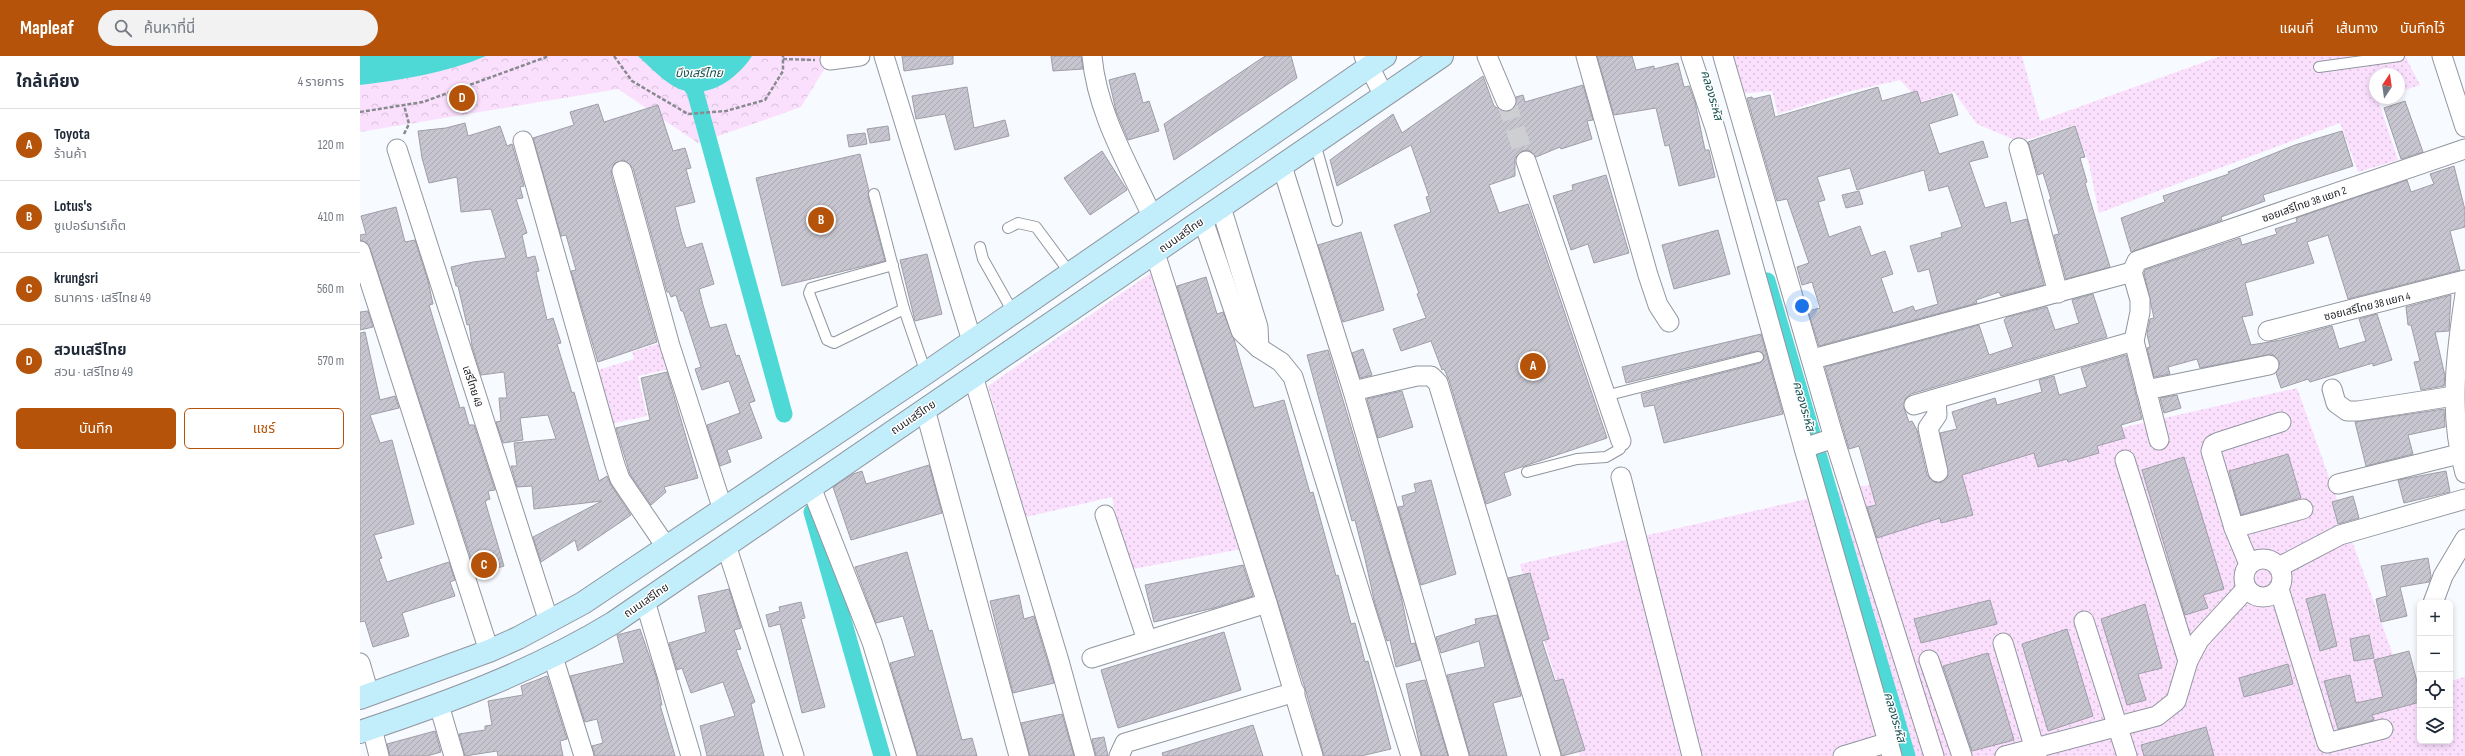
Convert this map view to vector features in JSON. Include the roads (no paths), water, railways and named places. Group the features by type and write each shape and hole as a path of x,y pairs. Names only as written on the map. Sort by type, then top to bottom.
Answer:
{"main road":[{"name":"ถนนเสรีไทย","path":"366,730 439,705 513,676 553,657 645,601 1442,56"},
{"path":"365,696 489,651 549,622 601,591 926,373 1373,60"}],"street":[{"path":"830,60 860,56"},
{"path":"884,56 972,341"},
{"path":"1092,56 1096,87 1104,112 1152,216"},
{"path":"1487,56 1506,101"},
{"path":"1586,56 1648,275 1658,304 1669,322"},
{"path":"1691,56 1715,128 1891,749 1844,756"},
{"path":"1723,56 1729,82 1813,359 1830,439 1934,756"},
{"path":"2442,56 2465,127"},
{"path":"1373,60 1384,96"},
{"path":"523,142 615,465 620,479 667,548"},
{"path":"2019,148 2058,293"},
{"name":"ซอยเสรีไทย 38 แยก 2","path":"1813,359 2058,293 2138,266 2465,148"},
{"name":"เสรีไทย 49","path":"397,149 549,622"},
{"path":"1526,161 1621,441"},
{"path":"1282,166 1353,391 1460,756"},
{"path":"622,172 670,346 723,510"},
{"path":"1212,213 1228,261 1241,331 1259,348 1280,362 1293,377 1411,756"},
{"path":"360,251 489,651"},
{"path":"1155,253 1268,603 1313,756"},
{"path":"2138,266 2140,312 2134,340 2159,440"},
{"name":"ซอยเสรีไทย 38 แยก 4","path":"2268,331 2465,280"},
{"path":"2465,294 2457,349 2454,396 2460,416 2460,454 2465,473"},
{"path":"1914,405 2134,340"},
{"path":"2146,390 2270,365"},
{"path":"973,376 1059,661 1085,756"},
{"path":"1353,391 1417,376 1431,376 1438,383 1551,756"},
{"path":"2332,389 2336,403 2348,410 2358,411 2454,396"},
{"path":"1936,399 1937,415 1928,428 1938,472"},
{"path":"925,409 1019,756"},
{"path":"2249,564 2234,528 2211,456 2213,446 2281,422"},
{"path":"1805,448 1830,439"},
{"path":"2338,484 2460,454"},
{"path":"2125,460 2188,661"},
{"path":"1621,477 1692,756"},
{"path":"811,487 872,642 907,756"},
{"path":"2279,567 2340,535 2465,499"},
{"path":"2234,528 2303,509"},
{"path":"1105,515 1147,640"},
{"path":"2434,600 2443,576 2465,539"},
{"path":"726,545 794,756"},
{"path":"2265,558 2279,567 2283,578 2279,589 2275,594 2263,598 2246,589 2243,576 2249,564 2265,558"},
{"path":"2005,756 2036,752 2157,716 2176,701 2188,661 2199,640 2246,589"},
{"path":"2279,589 2327,743 2383,730"},
{"path":"645,601 691,756"},
{"path":"1092,658 1268,603"},
{"path":"2084,621 2126,756"},
{"path":"2003,643 2036,752"},
{"path":"553,657 584,756"},
{"path":"1929,660 1962,756"},
{"path":"360,663 365,696"},
{"path":"1118,756 1125,743 1295,692"},
{"path":"439,705 454,756"},
{"path":"366,730 380,756"}],"lane":[{"path":"2319,68 2399,56"},
{"path":"1315,143 1337,221"},
{"path":"874,194 904,309 926,373"},
{"path":"1008,228 1018,223 1036,227 1070,273"},
{"path":"980,247 983,259 1013,312"},
{"path":"893,265 811,288 809,293 827,340 834,342 904,309"},
{"path":"1605,396 1758,357"},
{"path":"1527,472 1577,459 1606,457 1620,449 1621,441"}],"water":[{"path":"360,56 486,56 455,67 424,75 360,85"},
{"name":"บึงเสรีไทย","path":"638,56 752,56 738,72 721,85 701,92 690,92 673,86 657,74"}],"waterway":[{"path":"672,56 695,91 784,414"},
{"name":"คลองระหัส","path":"1767,281 1907,756"},
{"path":"812,512 882,756"}],"tunnel":[{"path":"1506,101 1526,161"}],"place":[{"name":"สวนเสรีไทย","path":"462,98"},
{"name":"Lotus's","path":"821,220"},
{"name":"Toyota","path":"1533,366"},
{"name":"krungsri","path":"484,565"}]}
